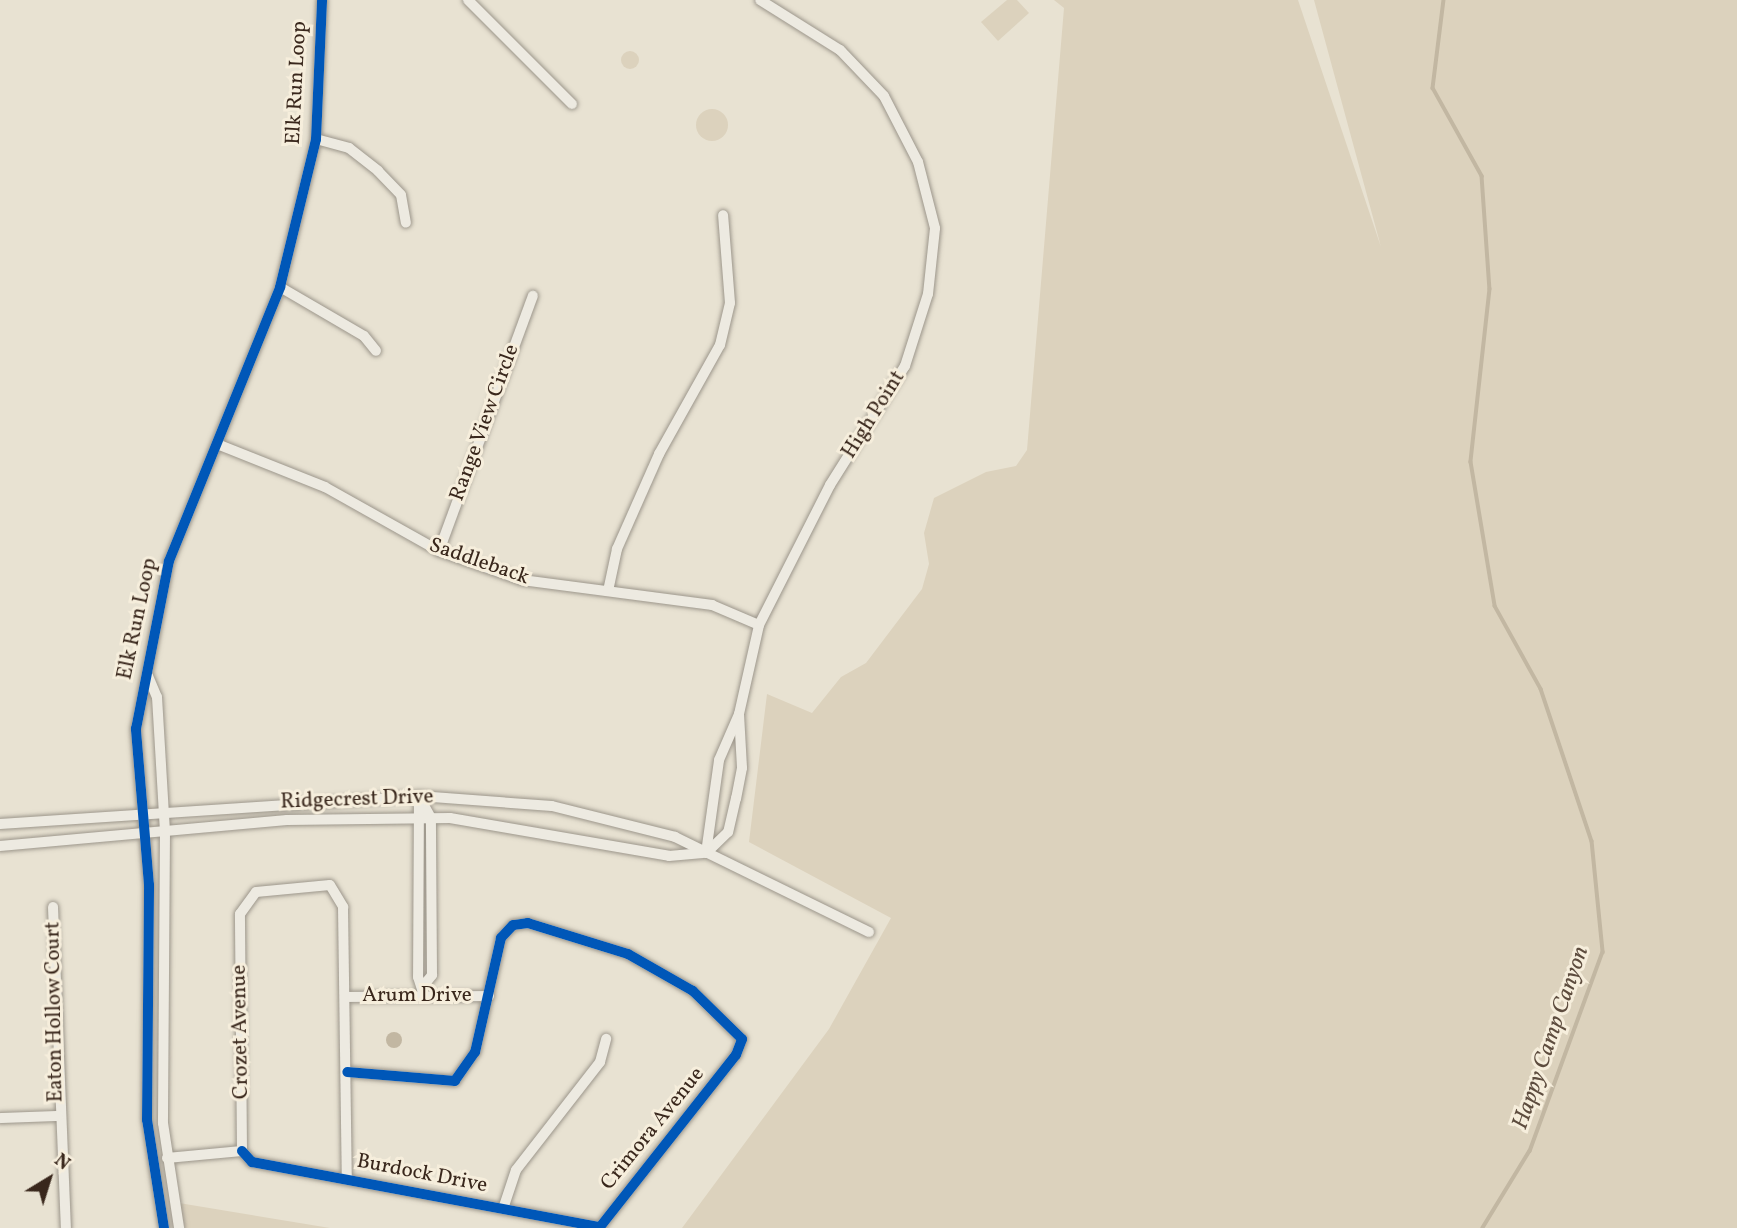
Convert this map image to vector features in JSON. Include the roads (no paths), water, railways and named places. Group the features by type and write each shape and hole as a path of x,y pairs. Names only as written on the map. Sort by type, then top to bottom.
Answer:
{"street":[{"name":"Elk Run Loop","path":"164,1228 147,1120 149,885 136,729 169,561 280,287 317,139 322,0"},
{"path":"468,0 572,104"},
{"name":"High Point","path":"706,853 722,754 739,714 759,625 830,485 905,366 928,294 935,228 918,162 884,96 840,50 760,0"},
{"path":"317,139 349,148 378,171 401,195 406,223"},
{"path":"608,591 617,549 659,454 720,345 730,303 723,215"},
{"path":"280,287 363,336 376,351"},
{"name":"Range View Circle","path":"439,551 533,296"},
{"name":"Saddleback","path":"217,444 325,487 439,551 522,580 712,605 759,625"},
{"name":"Elk Run Loop","path":"148,676 157,697 164,812 167,1158 179,1228"},
{"name":"High Point","path":"706,853 728,832 740,756 739,714"},
{"path":"722,754 740,756"},
{"path":"419,796 431,818 432,975 424,990"},
{"path":"419,796 416,819 424,990"},
{"name":"Ridgecrest Drive","path":"0,824 419,796 552,806 675,837 869,932"},
{"name":"Ridgecrest Drive","path":"0,846 287,820 431,818 669,856 706,853"},
{"name":"Crozet Avenue","path":"242,1151 240,914 256,892 330,885 343,907 345,997"},
{"name":"Eaton Hollow Court","path":"53,908 58,1116 66,1228"},
{"name":"Crimora Avenue","path":"489,996 507,930 528,923 628,954 693,991 733,1026 742,1039 736,1055 600,1227"},
{"name":"Arum Drive","path":"345,997 424,990 489,996"},
{"path":"347,1072 455,1081 475,1052 489,996"},
{"path":"345,997 346,1179"},
{"path":"503,1209 516,1170 600,1062 606,1040"},
{"path":"0,1118 58,1116"},
{"path":"167,1158 242,1151"},
{"name":"Burdock Drive","path":"242,1151 252,1162 600,1227"}],"waterway":[{"name":"Happy Camp Canyon","path":"1444,0 1433,88 1482,176 1490,289 1471,462 1495,606 1541,689 1592,841 1603,952 1530,1151 1483,1228"}]}
